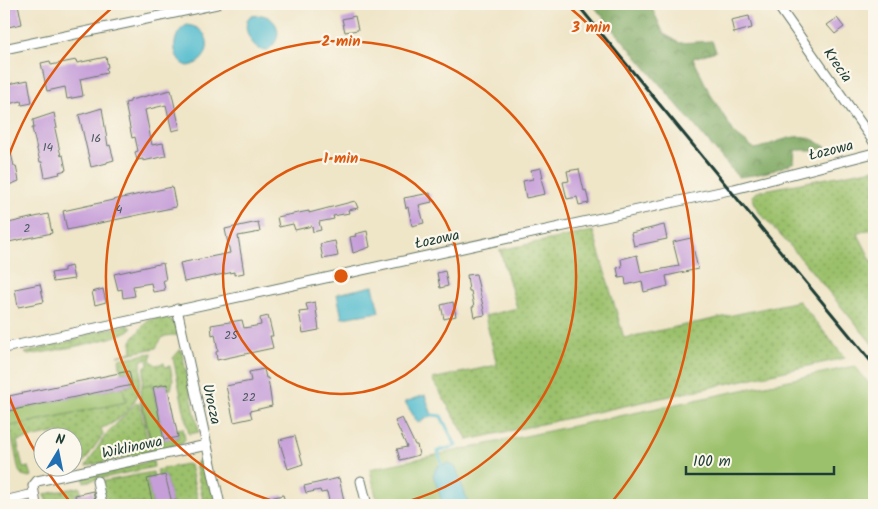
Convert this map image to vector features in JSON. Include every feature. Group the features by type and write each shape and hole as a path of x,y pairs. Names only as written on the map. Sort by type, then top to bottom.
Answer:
{"street":[{"path":"4,49 217,4"},
{"name":"Krecia","path":"778,4 874,142"},
{"name":"Łozowa","path":"4,348 734,189 874,153"},
{"name":"Urocza","path":"177,309 220,505"},
{"name":"Wiklinowa","path":"34,494 34,484 37,481 207,445"},
{"path":"97,481 102,505"},
{"path":"361,482 367,505"},
{"path":"4,501 34,494 36,505"}],"green space":[{"path":"592,4 650,4 664,34 680,43 712,41 716,51 693,58 709,92 735,134 755,149 797,137 809,138 827,148 795,150 794,162 767,172 738,177"},
{"path":"874,169 874,229 857,232 874,266 874,346 793,249 758,211 752,196 759,191"},
{"path":"593,231 624,338 799,301 845,358 468,440 432,379 497,365 485,316 517,308 500,250"},
{"path":"166,317 175,323 179,335 164,337 156,348 117,356 132,352 131,341 148,320"},
{"path":"128,325 132,328 126,332 100,341 28,355 25,353 78,339 86,334"},
{"path":"181,349 199,432 189,434 173,358"},
{"path":"152,353 150,360 156,365 164,363 165,367 170,366 173,380 171,389 168,390 167,384 153,387 152,384 142,386 145,366 148,365 147,359 141,360 138,393 134,402 120,418 101,428 103,435 82,465 82,426 32,426 32,438 17,441 23,468 29,467 32,476 22,475 19,471 11,433 4,429 4,415 7,427 126,402 123,387 132,385 129,371 121,372 119,359"},
{"path":"855,366 874,390 874,505 378,505 370,469"},
{"path":"152,384 164,440 151,442 140,395 142,386"},
{"path":"123,387 126,402 6,427 4,412"},
{"path":"139,395 151,442 178,437 177,429 183,428 185,439 182,444 152,451"},
{"path":"137,402 150,452 86,466 105,436"},
{"path":"206,460 216,505 204,505 196,467 197,462"},
{"path":"153,461 154,467 84,482 83,477"},
{"path":"186,464 190,465 199,505 164,505 172,503 165,475 158,476 157,470"},
{"path":"153,472 154,477 147,479 153,505 138,505 137,502 121,505 104,505 100,482"},
{"path":"80,487 81,493 75,495 77,505 47,505 45,494"}],"water":[{"path":"262,15 269,17 273,21 278,31 275,43 265,51 252,42 246,26 250,16"},
{"path":"187,25 196,27 202,32 206,38 207,45 206,52 202,58 188,66 178,58 175,46 178,34"},
{"path":"373,286 379,312 342,318 337,294"},
{"path":"425,395 432,415 418,423 405,402"},
{"path":"449,463 456,468 469,505 443,505 433,475 437,466"}],"building":[{"path":"4,4 18,4 22,24 8,27"},
{"path":"355,16 358,30 345,32 342,19"},
{"path":"749,16 752,28 734,33 731,20"},
{"path":"837,18 844,27 835,34 827,25"},
{"path":"106,57 107,73 80,79 83,96 67,99 65,87 47,91 41,63 50,61 51,65 76,60 77,63"},
{"path":"28,80 32,103 22,105 21,101 4,105 4,85"},
{"path":"171,90 180,129 172,131 166,105 145,110 152,145 163,143 166,156 143,161 143,159 137,160 135,152 138,151 135,137 132,138 125,103 130,102 130,100"},
{"path":"102,108 108,146 110,145 114,160 91,167 79,115"},
{"path":"54,113 57,128 55,129 66,170 59,172 60,174 45,177 32,128 34,128 33,120"},
{"path":"7,136 19,181 4,187 4,137"},
{"path":"541,168 543,178 541,178 545,194 526,198 523,181 533,179 531,170"},
{"path":"579,169 589,203 579,205 577,197 567,199 563,182 569,181 567,171"},
{"path":"172,187 176,207 67,230 63,211"},
{"path":"430,193 432,202 419,205 424,223 412,226 404,198"},
{"path":"355,201 358,208 348,210 349,213 333,216 334,219 319,222 321,230 313,232 312,226 295,230 293,224 279,227 277,217 309,211 309,213"},
{"path":"48,214 52,233 4,243 4,224"},
{"path":"258,222 260,232 238,236 244,273 234,275 234,272 184,282 180,263 230,253 225,229"},
{"path":"664,225 667,239 634,246 631,233"},
{"path":"367,231 370,247 353,253 350,237"},
{"path":"691,238 698,269 666,276 668,286 644,292 642,281 626,285 625,277 619,278 617,268 622,267 621,259 637,255 641,273 679,266 673,242"},
{"path":"335,241 338,256 323,259 320,244"},
{"path":"163,263 166,280 163,280 165,290 153,292 151,283 133,286 135,296 123,298 122,289 118,290 114,274"},
{"path":"71,266 74,279 53,282 51,273 64,271 64,268"},
{"path":"445,271 448,286 440,288 437,273"},
{"path":"476,274 485,315 474,317 472,307 474,307 467,275"},
{"path":"40,284 44,302 18,307 15,289"},
{"path":"103,289 106,302 95,305 92,292"},
{"path":"315,302 319,330 303,333 299,312 308,311 306,304"},
{"path":"453,302 456,316 444,319 441,305"},
{"path":"268,316 273,336 270,336 273,348 217,360 216,352 218,351 215,334 212,335 211,325 242,320 244,328 261,325 260,318"},
{"path":"264,369 266,378 268,378 272,406 250,411 252,418 234,422 226,386 251,381 249,372"},
{"path":"129,371 132,385 4,412 4,397"},
{"path":"167,384 178,437 164,440 153,387"},
{"path":"402,418 415,445 417,445 419,455 400,460 397,449 407,447 395,421"},
{"path":"295,436 303,464 288,469 279,440"},
{"path":"165,475 172,503 153,505 147,479"},
{"path":"339,478 345,505 330,505 327,492 321,493 320,490 306,493 304,486"},
{"path":"93,491 96,505 77,505 75,495"},
{"path":"283,495 286,505 254,505 253,502"}],"waterway":[{"path":"432,415 441,416 456,446 438,451 442,465"}],"railway":[{"path":"577,4 874,365"}]}
